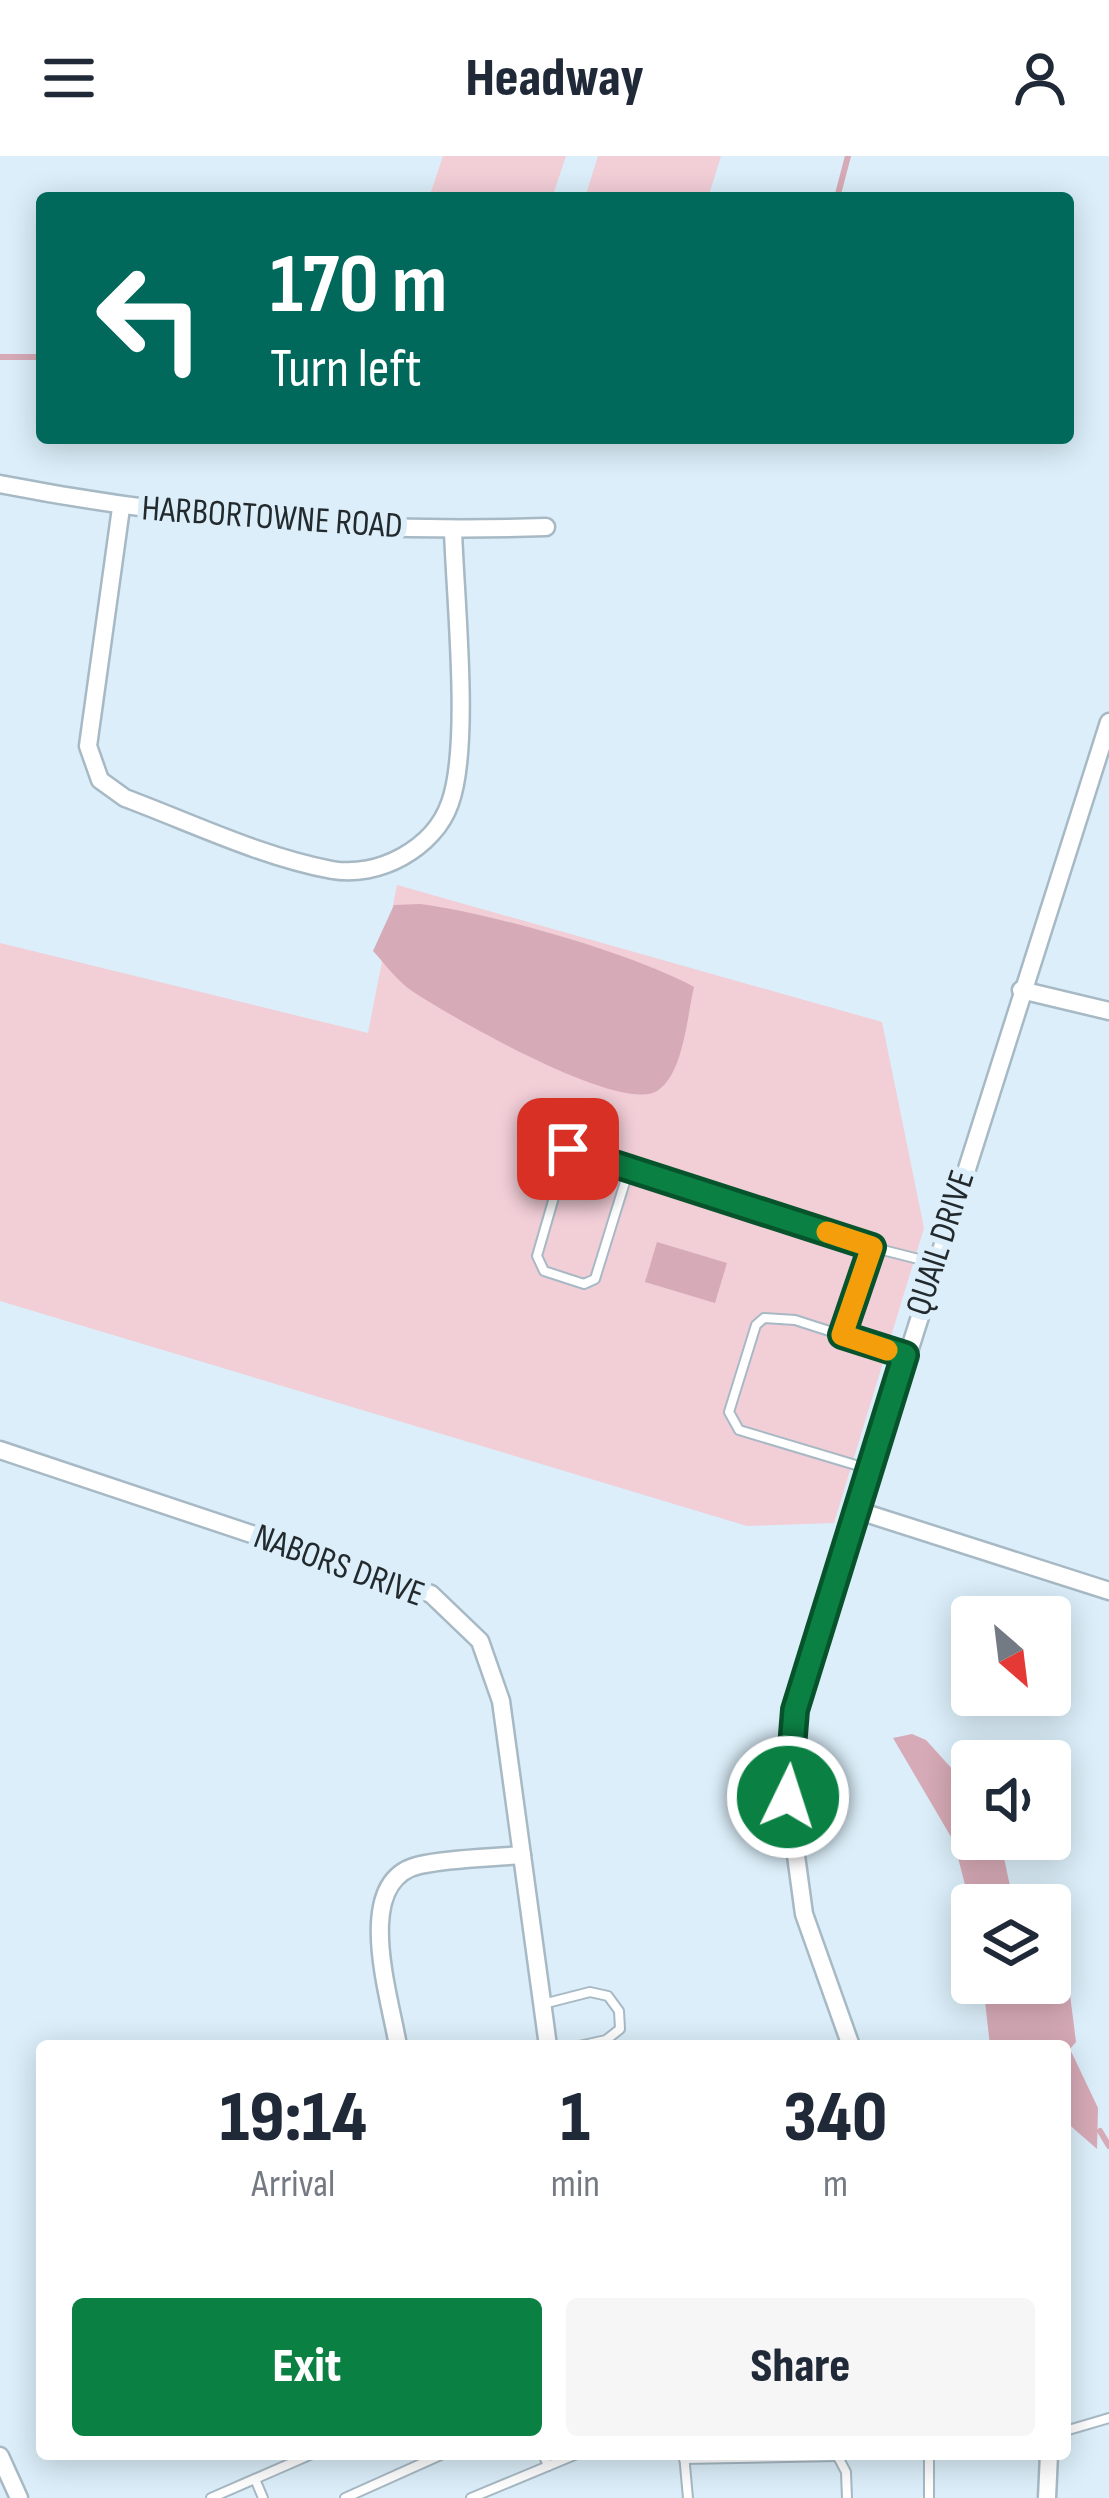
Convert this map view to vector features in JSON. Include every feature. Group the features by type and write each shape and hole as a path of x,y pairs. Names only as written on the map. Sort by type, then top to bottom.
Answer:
{"street":[{"name":"HARBORTOWNE ROAD","path":"0,484 121,508 453,530 546,527"},
{"path":"121,508 88,746 100,780 125,798 335,870 380,869 420,845 449,806 459,757 453,530"},
{"name":"QUAIL DRIVE","path":"849,2040 804,1914 788,1797 795,1710 1109,722"},
{"path":"1021,990 1109,1011"},
{"name":"NABORS DRIVE","path":"0,1450 431,1594 479,1641 501,1701 547,2040"},
{"path":"856,1510 1109,1591"},
{"path":"397,2040 377,1903 393,1877 416,1865 521,1855"},
{"path":"0,2456 16,2498"},
{"path":"1047,2498 1049,2460"}],"lane":[{"path":"629,1168 595,1279 584,1284 544,1271 537,1256 568,1149 629,1168 872,1247 934,1263"},
{"path":"842,1335 872,1247"},
{"path":"869,1469 739,1430 729,1412 756,1325 764,1318 795,1320 905,1355"},
{"path":"542,2005 590,1992 608,1996 619,2011 620,2029 606,2040"},
{"path":"1071,2429 1109,2418"},
{"path":"211,2498 298,2460"},
{"path":"345,2498 363,2494 430,2460"},
{"path":"546,2460 548,2466"},
{"path":"471,2498 563,2460"},
{"path":"684,2460 688,2498"},
{"path":"840,2460 846,2472 847,2498"},
{"path":"929,2460 929,2498"},
{"path":"255,2479 263,2498"}],"shaded area":[{"path":"443,156 566,156 554,192 431,192"},
{"path":"598,156 721,156 710,192 587,192"},
{"path":"397,885 882,1022 924,1228 834,1523 747,1526 0,1301 0,943 368,1033"},
{"path":"420,904 560,936 694,987 679,1058 666,1083 657,1091 637,1094 609,1089 497,1040 407,987 373,951 394,905"},
{"path":"657,1242 727,1263 715,1303 645,1282"},
{"path":"912,1734 926,1740 951,1768 951,1837 893,1738"},
{"path":"959,1860 1004,1860 1010,1884 965,1884"},
{"path":"1071,2002 1076,2042 1071,2048 1071,2040 989,2040 985,2004"},
{"path":"1071,2051 1098,2108 1097,2149 1071,2126"}],"waterway":[{"path":"839,192 848,156"},
{"path":"0,357 36,357"},
{"path":"1100,2131 1109,2146"}],"slow traffic":[{"path":"827,1232 872,1247 842,1335 887,1350"}],"route":[{"path":"568,1149 872,1247 842,1335 905,1355 795,1710 788,1797"}]}
